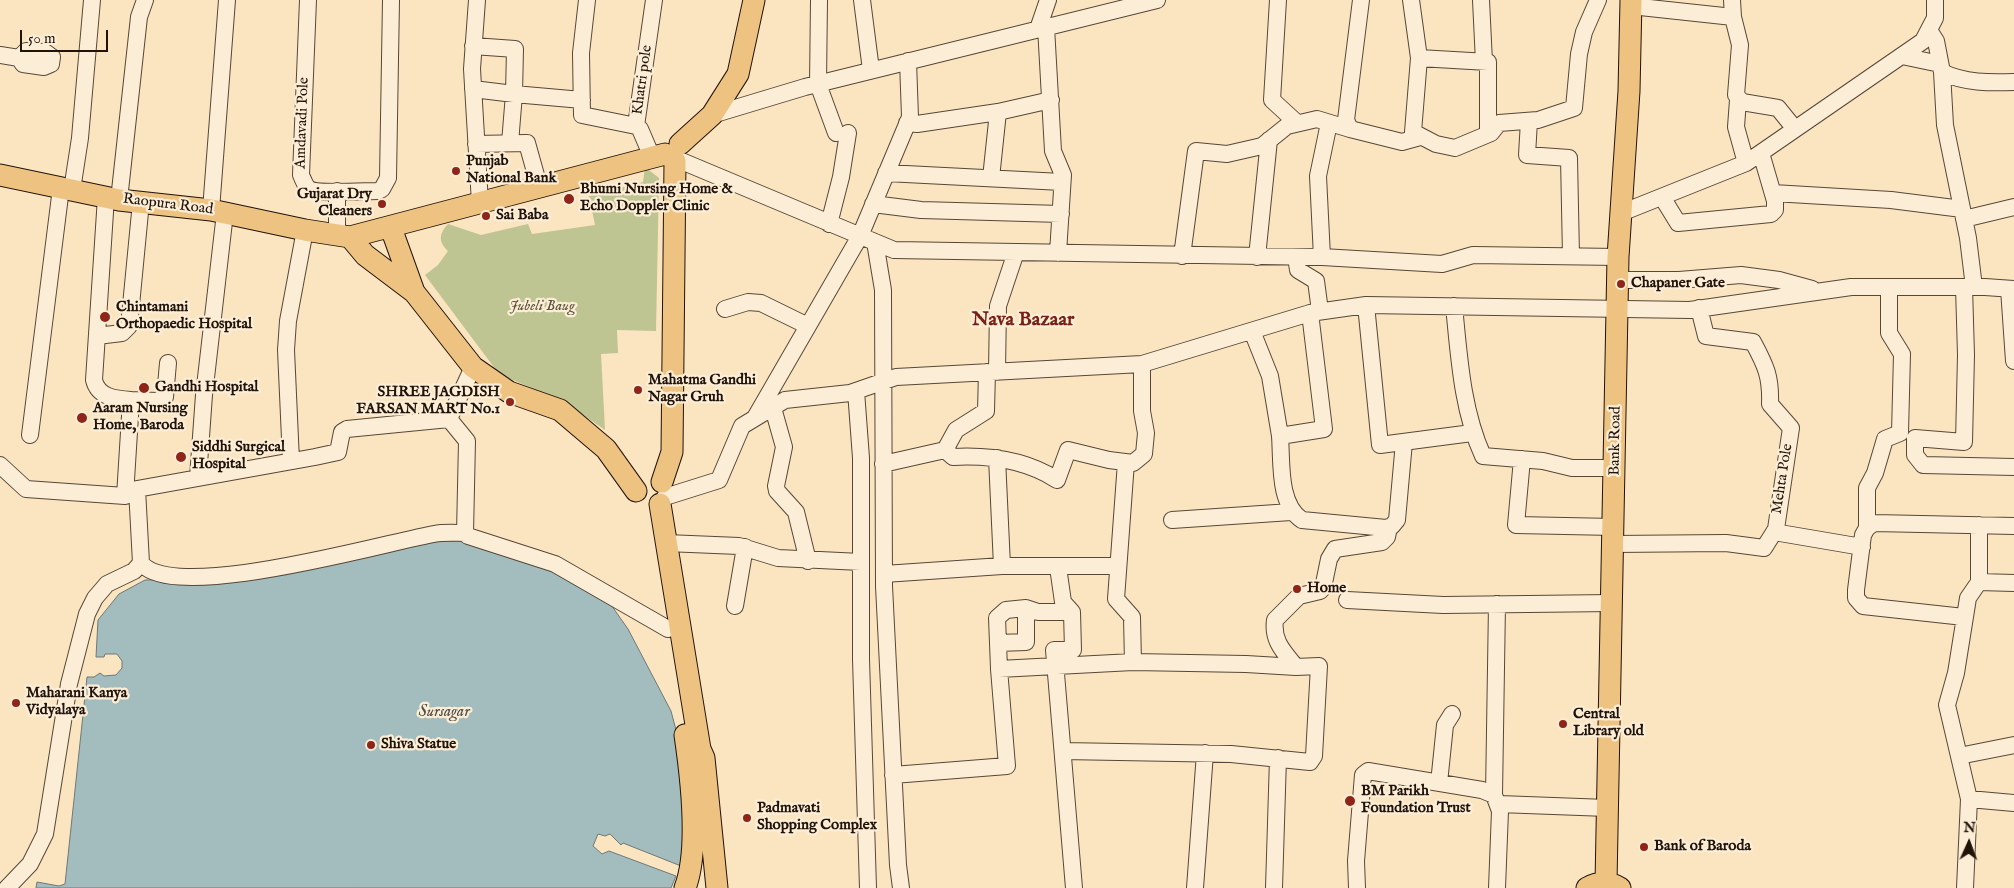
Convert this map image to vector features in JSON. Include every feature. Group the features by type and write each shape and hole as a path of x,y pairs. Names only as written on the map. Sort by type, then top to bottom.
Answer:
{"main road":[{"path":"344,236 391,228 539,186 670,155 712,115 738,74 754,0"},
{"name":"Bank Road","path":"1604,886 1619,307 1618,257 1629,91 1631,3"},
{"path":"670,155 672,452 659,498 668,628 690,764 691,866 685,888"},
{"name":"Raopura Road","path":"0,175 112,198 218,211 305,230 344,236"},
{"path":"391,228 414,292"},
{"path":"344,236 365,255 414,292 473,367 509,392 560,410 606,449 636,491 641,504 659,498"},
{"path":"659,498 700,749 704,758 716,888"}],"street":[{"path":"30,435 66,189 80,138 92,0"},
{"path":"145,0 139,17 112,198 96,336 94,380 96,387 104,395 131,400 156,401 165,397 168,363"},
{"path":"198,478 218,211 227,0"},
{"name":"Amdavadi Pole","path":"308,0 301,175 306,186 311,190 337,191 378,191 382,189 388,178 390,0"},
{"path":"476,0 473,89 480,203"},
{"path":"587,0 581,53 582,115 636,126"},
{"name":"Khatri pole","path":"654,0 636,126 670,155"},
{"path":"819,0 818,84 842,133 841,177 829,224"},
{"path":"862,0 871,70"},
{"path":"1048,0 1042,28 1051,100 1054,151 1063,175 1058,253"},
{"path":"712,115 871,70 1157,0"},
{"path":"1278,0 1272,100 1297,124"},
{"path":"1350,129 1346,120 1361,0"},
{"path":"1411,0 1419,58 1413,132 1420,137 1454,148 1488,134 1499,123 1528,122 1574,108 1579,54 1584,32 1598,0"},
{"path":"1481,0 1484,62"},
{"path":"1732,0 1733,17 1740,45 1736,95 1738,100 1736,127 1746,163"},
{"path":"1621,212 1746,163 1761,153 1923,41 1936,18 1936,0"},
{"path":"1631,3 1733,17"},
{"path":"1929,30 1936,41 1941,68 1945,125 1963,214 1969,287 1964,442 1930,437 1915,438 1915,456 1923,465 2014,467"},
{"path":"473,46 515,49 510,143"},
{"path":"0,55 19,58"},
{"path":"1902,56 1941,68 1955,78 1992,83 2014,82"},
{"path":"1419,58 1488,62 1488,134"},
{"path":"755,419 808,326 867,239 873,204 910,117 908,61"},
{"path":"473,89 582,100"},
{"path":"907,123 926,123 992,111 998,112 1051,100"},
{"path":"1738,100 1778,108 1795,130"},
{"path":"992,178 998,112"},
{"path":"1182,256 1196,152 1227,154 1262,146 1287,126 1317,119 1402,142 1420,137"},
{"path":"1528,122 1527,155 1569,158 1571,256"},
{"path":"1322,257 1318,176 1329,123"},
{"path":"1257,257 1269,140"},
{"path":"476,144 527,143 539,186"},
{"path":"1662,196 1675,220 1684,223 1771,214 1775,210 1773,193 1761,153"},
{"path":"670,155 894,250 1322,257 1442,264 1473,254 1618,257"},
{"path":"886,173 1062,182"},
{"path":"337,191 344,236"},
{"path":"1773,193 1891,200 1963,214 2014,207"},
{"path":"96,336 122,334 129,326 141,202"},
{"path":"873,204 920,210 1061,214"},
{"path":"291,461 286,350 288,321 305,230"},
{"path":"867,239 883,290 885,359 882,382 884,574 901,888"},
{"path":"883,464 945,450 956,430 986,411 992,372 998,306 1016,252"},
{"path":"1280,436 1324,429 1315,312 1316,281 1298,270 1296,257"},
{"path":"1619,280 1679,280 1741,275 1779,280 1819,291"},
{"path":"659,498 719,480 742,426 785,400 856,391 896,377 1142,364 1315,312 1366,305 1699,308 1851,287 2012,289 2014,360"},
{"path":"1889,287 1889,332 1902,354 1900,433 1885,439 1875,473 1867,488 1866,528 1856,598 1863,606 1964,617"},
{"path":"725,309 748,302 761,303 808,326"},
{"path":"1366,305 1380,445 1472,433"},
{"path":"1454,306 1459,360 1472,433 1482,456 1522,459 1572,468 1615,468"},
{"name":"Mehta Pole","path":"1613,536 1764,548 1774,532 1790,428 1770,404 1771,386 1767,367 1753,342 1706,336 1699,308"},
{"path":"1252,331 1270,376 1280,436 1286,501 1291,512 1302,520 1389,527"},
{"path":"945,450 953,457 977,456 997,458 1040,469 1056,480 1068,450 1109,460 1133,463 1144,454 1146,433 1142,411 1142,364"},
{"path":"450,419 473,367"},
{"path":"856,391 861,458 861,659 868,888"},
{"path":"131,400 131,492 141,563 150,572 169,577 271,570 435,533 465,533 468,536 555,564 668,628"},
{"path":"772,408 784,447 776,486 777,491 796,512 808,561"},
{"path":"0,465 26,489 131,492 198,478 208,474 338,452 342,432 347,429 450,419"},
{"path":"450,419 467,441 465,533"},
{"path":"1296,668 1276,641 1274,635 1275,620 1299,596 1320,591 1323,588 1329,559 1335,549 1382,542 1387,537 1389,527 1397,520 1404,442"},
{"path":"997,458 1002,566"},
{"path":"1522,459 1516,526 1613,536"},
{"path":"1126,462 1116,598 1132,617 1133,662"},
{"path":"1172,520 1291,512"},
{"path":"1866,528 1874,523 2014,526"},
{"path":"1965,888 1969,799 1947,704 1956,673 1968,598 1979,582 1979,525"},
{"path":"1774,532 1862,547"},
{"path":"666,543 745,548 778,558 808,561 861,562"},
{"path":"735,606 745,548"},
{"path":"7,888 30,864 45,834 68,684 87,614 95,598 107,584 134,571 141,563"},
{"path":"884,574 1002,566 1118,566"},
{"path":"1058,567 1063,602 1072,612 1074,650 1054,650 1074,888"},
{"path":"1979,582 2014,583"},
{"path":"1347,600 1442,605 1612,602"},
{"path":"1497,888 1500,811 1496,799 1498,604"},
{"path":"894,775 1007,766 997,618 1006,610 1026,608 1038,612 1072,612"},
{"path":"998,643 1026,642 1026,608"},
{"path":"999,669 1133,662 1246,664 1296,668 1319,666 1314,756 1310,762 1205,753 1063,751"},
{"path":"1439,783 1445,724 1452,714"},
{"path":"1959,756 2014,744"},
{"path":"1195,888 1205,753"},
{"path":"1274,888 1278,758"},
{"path":"1357,888 1356,861 1363,775 1368,771 1482,790 1496,799 1607,808"},
{"path":"1969,799 2014,803"}],"green space":[{"name":"Jubeli Baug","path":"645,167 659,178 656,331 617,330 618,353 601,354 605,430 566,403 499,374 425,275 438,265 448,251 441,241 441,234 448,224 481,235 528,224 532,234 595,225 589,196 643,182"}],"water":[{"name":"Sursagar","path":"445,534 540,561 609,602 628,629 671,711 676,730 687,825 681,866 623,843 621,845 610,834 605,836 598,834 593,846 602,854 609,851 676,876 671,888 36,888 37,882 59,886 65,884 87,677 94,677 100,673 104,676 116,675 122,668 122,661 117,654 105,654 104,657 96,657 98,620 119,594 145,580 190,579"}],"place":[{"name":"Punjab National Bank","path":"456,171"},
{"name":"Bhumi Nursing Home & Echo Doppler Clinic","path":"569,199"},
{"name":"Gujarat Dry Cleaners","path":"382,204"},
{"name":"Sai Baba","path":"486,216"},
{"name":"Chapaner Gate","path":"1621,284"},
{"name":"Chintamani Orthopaedic Hospital","path":"105,317"},
{"name":"Gandhi Hospital","path":"144,388"},
{"name":"Mahatma Gandhi Nagar Gruh","path":"638,390"},
{"name":"SHREE JAGDISH FARSAN MART No.1","path":"510,402"},
{"name":"Aaram Nursing Home, Baroda","path":"82,418"},
{"name":"Siddhi Surgical Hospital","path":"181,457"},
{"name":"Home","path":"1297,589"},
{"name":"Maharani Kanya Vidyalaya","path":"16,703"},
{"name":"Central Library old","path":"1563,724"},
{"name":"Shiva Statue","path":"371,745"},
{"name":"BM Parikh Foundation Trust","path":"1350,801"},
{"name":"Padmavati Shopping Complex","path":"747,818"},
{"name":"Bank of Baroda","path":"1644,847"}],"district":[{"name":"Nava Bazaar","path":"1023,321"}]}
